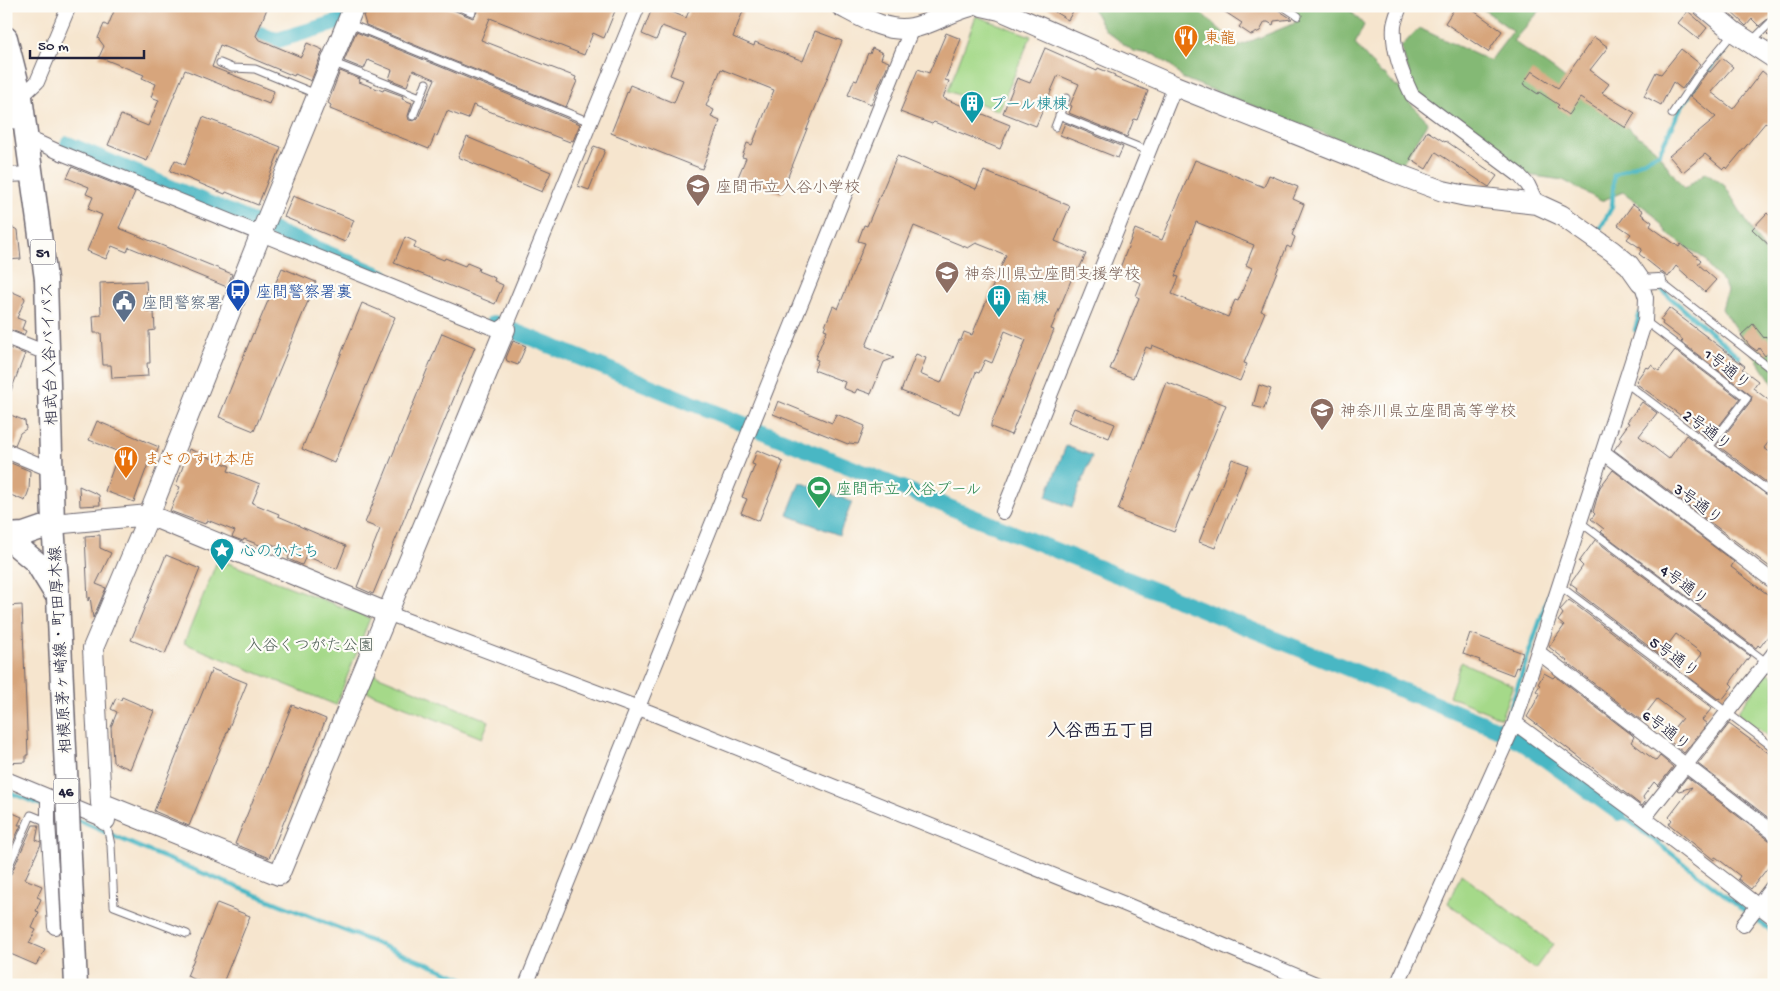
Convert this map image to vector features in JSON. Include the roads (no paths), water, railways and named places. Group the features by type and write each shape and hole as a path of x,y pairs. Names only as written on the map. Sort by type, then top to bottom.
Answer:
{"main road":[{"name":"相武台入谷バイパス","path":"6,38 21,97 19,127 33,174 46,279 53,524"},
{"path":"6,536 24,534 53,524"},
{"name":"相模原茅ヶ崎線・町田厚木線","path":"53,524 76,985"},
{"path":"6,536 36,562 58,598"}],"street":[{"path":"21,97 37,82 68,6"},
{"path":"6,779 48,807 105,817 279,875 638,6"},
{"path":"842,6 868,20 900,29 912,28 971,6"},
{"path":"982,6 1000,10 1175,86 1443,191 1466,196 1537,204 1561,215 1650,281 1646,298 1645,321 1515,724 1397,985"},
{"path":"1400,6 1394,24 1394,46 1412,95 1519,175 1528,185 1537,204"},
{"path":"1703,6 1750,44 1774,58"},
{"path":"105,817 93,648 350,14"},
{"path":"526,985 912,28"},
{"path":"1003,512 1175,86"},
{"path":"19,127 59,152 264,226 506,326"},
{"path":"6,175 33,174"},
{"path":"6,337 49,354"},
{"path":"6,451 52,470"},
{"name":"3号通り","path":"1603,452 1774,582"},
{"path":"53,524 148,515 387,612 638,708 1127,905 1318,985"},
{"name":"6号通り","path":"1538,652 1774,833"},
{"path":"1644,818 1727,713 1771,661"},
{"path":"1515,724 1644,818 1750,916 1774,918"},
{"path":"48,807 55,927"},
{"path":"1750,916 1774,885"}],"lane":[{"path":"458,6 472,12"},
{"path":"1283,6 1298,16"},
{"path":"350,14 590,122"},
{"path":"1750,44 1774,18"},
{"path":"1672,114 1696,78 1734,32"},
{"path":"331,62 420,98"},
{"path":"220,63 232,68 255,68 318,94"},
{"path":"413,116 426,83"},
{"path":"1055,127 1066,98"},
{"path":"1059,116 1148,151"},
{"path":"1650,281 1771,369 1774,374"},
{"name":"1号通り","path":"1645,321 1747,398 1709,447"},
{"name":"2号通り","path":"1626,383 1774,495"},
{"name":"4号通り","path":"1580,522 1771,661"},
{"name":"5号通り","path":"1560,586 1774,748"},
{"path":"6,872 31,815 48,807"},
{"path":"105,817 111,845 114,906 187,934"}],"water":[{"path":"1066,446 1092,456 1072,507 1046,497"},
{"name":"座間市立 入谷プール","path":"800,482 852,502 839,535 787,515"}],"waterway":[{"path":"238,25 278,40 338,22"},
{"path":"1599,235 1597,234 1612,207 1614,175 1659,153 1681,107 1727,47"},
{"path":"68,144 382,276"},
{"path":"1657,286 1739,357"},
{"path":"1635,330 1640,313"},
{"path":"494,323 1495,728 1523,743 1619,813"},
{"path":"1502,732 1550,591"},
{"path":"6,791 61,813"},
{"path":"1619,813 1774,933"},
{"path":"75,819 153,853 479,985"}],"place":[{"name":"東龍","path":"1186,58"},
{"name":"プール棟棟","path":"972,124"},
{"name":"座間市立入谷小学校","path":"698,207"},
{"name":"神奈川県立座間支援学校","path":"947,294"},
{"name":"座間警察署裏","path":"238,312"},
{"name":"南棟","path":"999,318"},
{"name":"座間警察署","path":"124,323"},
{"name":"神奈川県立座間高等学校","path":"1322,431"},
{"name":"まさのすけ本店","path":"126,479"},
{"name":"座間市立 入谷プール","path":"819,509"},
{"name":"心のかたち","path":"222,571"}],"district":[{"name":"入谷西五丁目","path":"1101,730"}],"park label":[{"name":"入谷くつがた公園","path":"310,644"}]}
